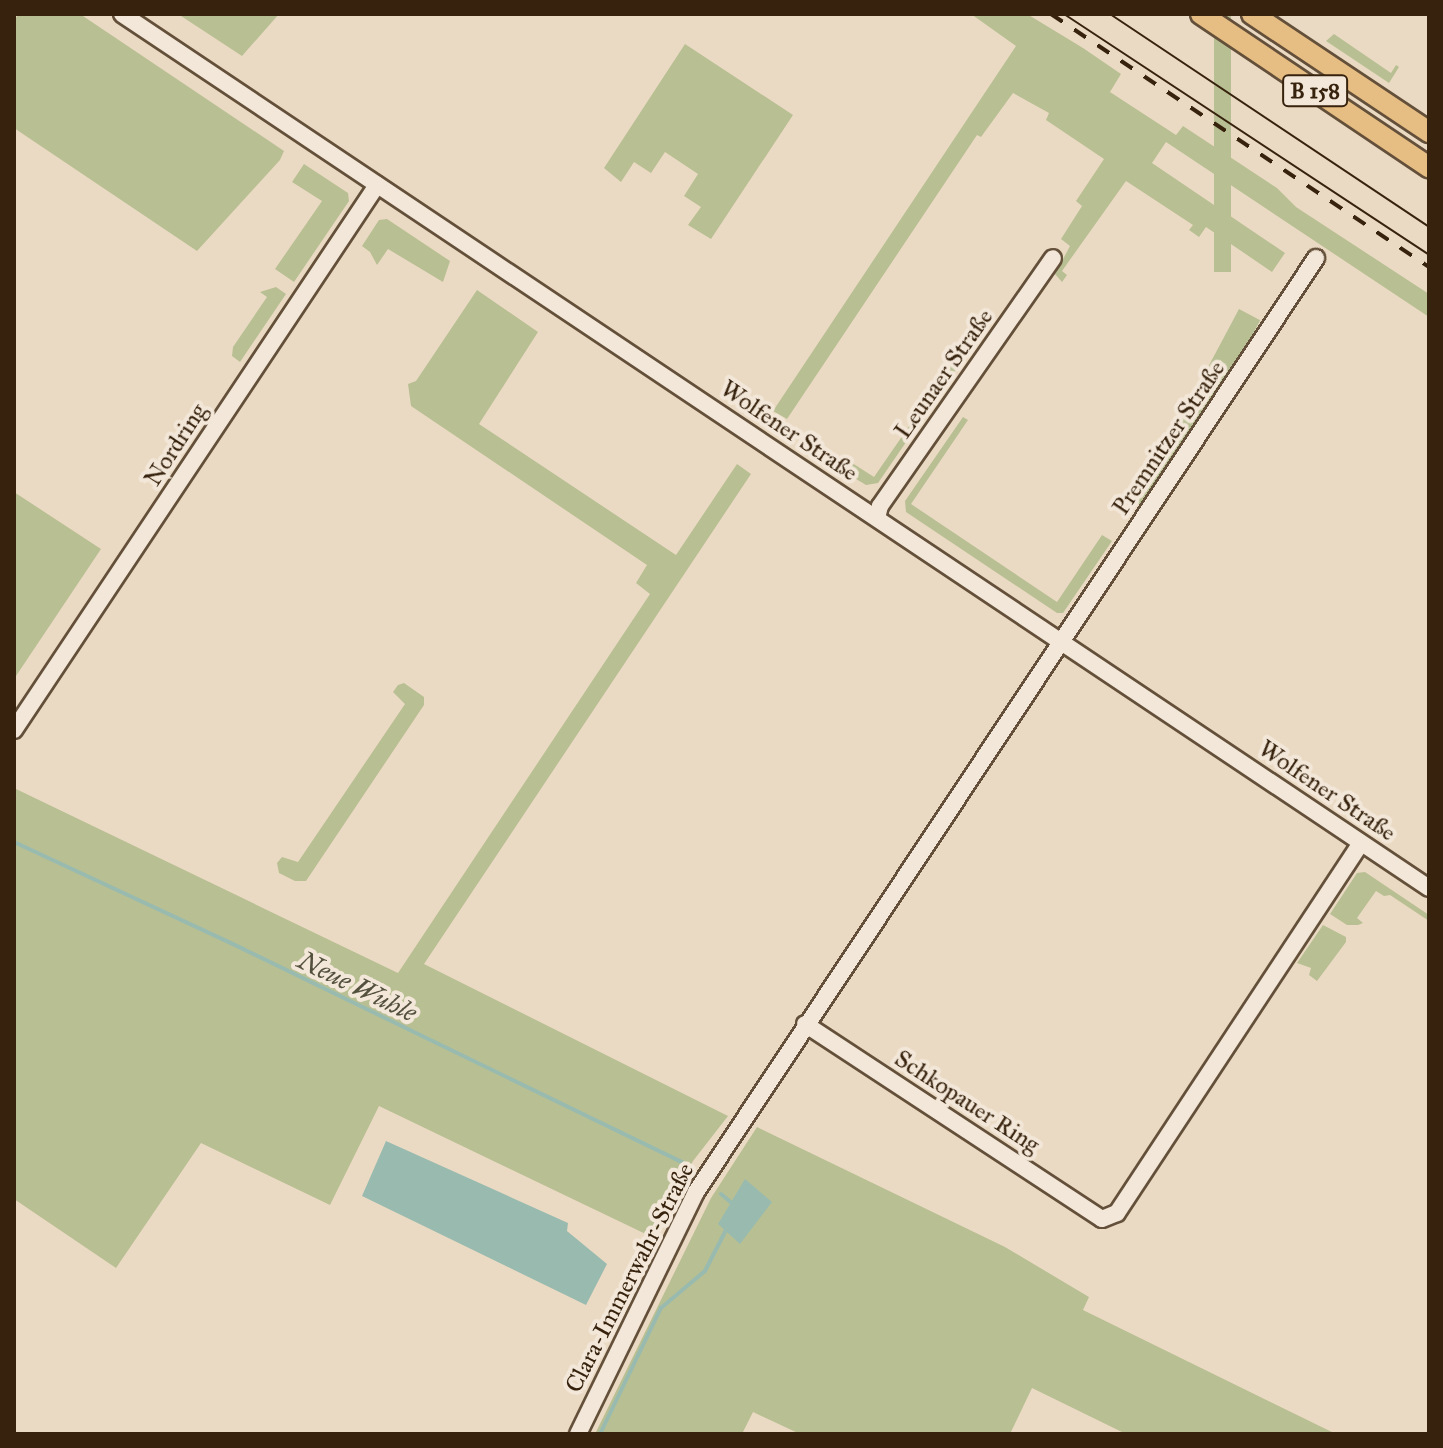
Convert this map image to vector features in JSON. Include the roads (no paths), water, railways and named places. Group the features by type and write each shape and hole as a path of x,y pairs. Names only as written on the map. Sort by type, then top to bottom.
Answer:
{"main road":[{"name":"B 158","path":"1201,14 1429,167"},
{"name":"B 158","path":"1252,14 1429,132"}],"street":[{"name":"Wolfener Straße","path":"122,14 1429,888"},
{"name":"Nordring","path":"14,730 377,185"},
{"name":"Leunaer Straße","path":"877,518 880,506 1053,258"},
{"name":"Premnitzer Straße","path":"1061,643 1316,258"},
{"path":"805,1024 1061,643"},
{"name":"Schkopauer Ring","path":"805,1024 1102,1219 1117,1213 1361,843"},
{"name":"Clara-Immerwahr-Straße","path":"578,1434 696,1192 805,1024"}],"water":[{"path":"386,1141 568,1223 567,1231 607,1264 586,1305 362,1196"},
{"path":"745,1179 772,1202 740,1244 718,1224"}],"waterway":[{"name":"Neue Wuhle","path":"14,842 243,949 685,1164"},
{"path":"721,1194 733,1204"},
{"path":"600,1434 661,1308 705,1271 727,1228"}],"tram line":[{"path":"1064,14 1429,255"},
{"path":"1110,14 1429,227"}],"railway":[{"path":"1051,14 1429,267"}]}
